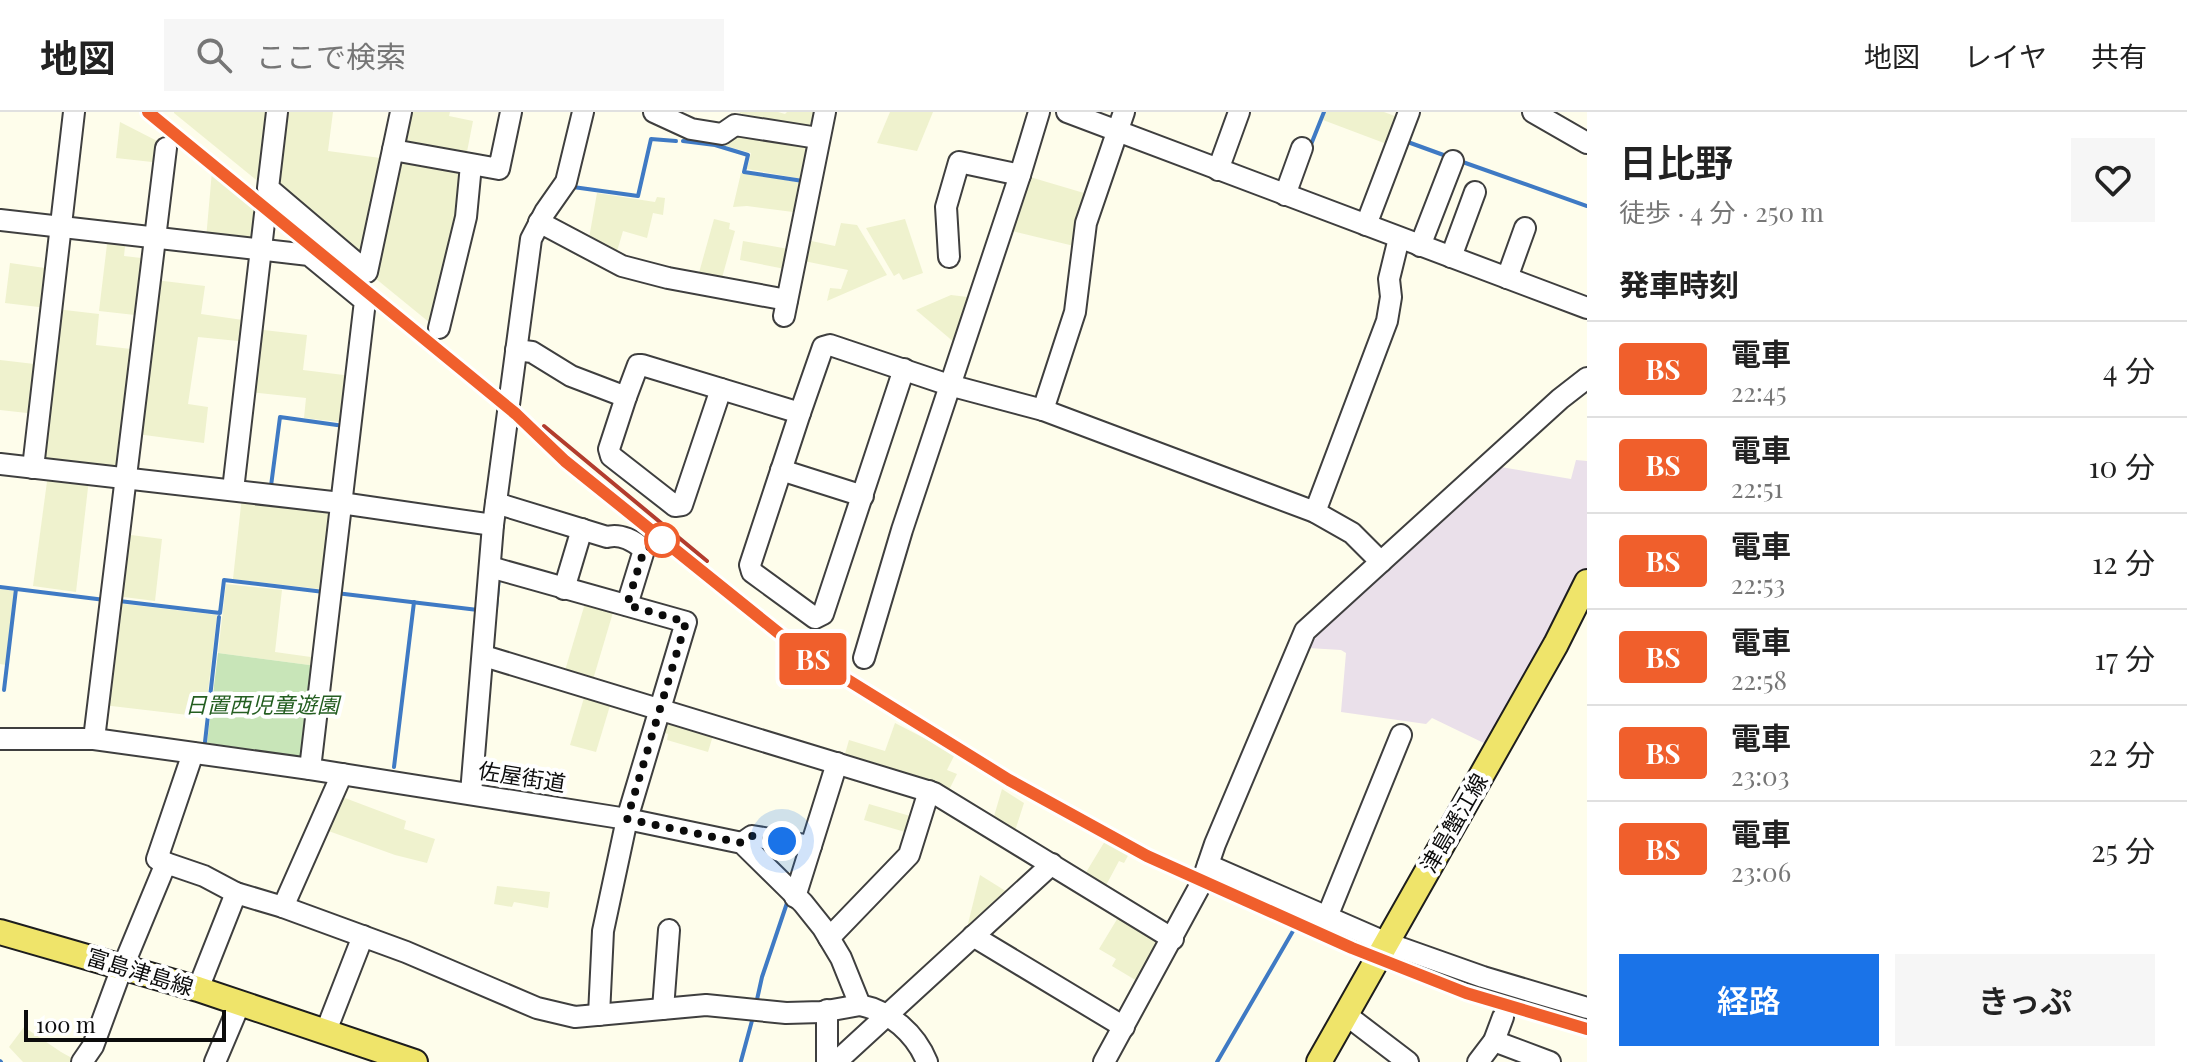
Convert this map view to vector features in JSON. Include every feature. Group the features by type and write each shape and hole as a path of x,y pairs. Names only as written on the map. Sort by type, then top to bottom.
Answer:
{"main road":[{"name":"津島蟹江線","path":"1319,1062 1584,594"},
{"name":"富島津島線","path":"0,932 198,989 412,1062"}],"street":[{"path":"33,468 74,112"},
{"path":"277,112 268,188 367,272 401,112"},
{"path":"393,150 499,169 511,112"},
{"path":"471,793 493,525 531,239 566,182 583,112"},
{"path":"654,112 691,129 722,134 736,118 818,138"},
{"path":"539,222 622,266 786,308 825,112"},
{"path":"864,658 1039,112"},
{"path":"1067,112 1587,308"},
{"path":"1043,410 1075,312 1086,223 1124,112"},
{"path":"1218,170 1239,112"},
{"path":"1366,225 1409,112"},
{"path":"1533,112 1587,143"},
{"path":"1565,130 1576,112"},
{"path":"94,739 166,148"},
{"path":"1285,195 1302,148"},
{"path":"1420,246 1453,161"},
{"path":"949,257 946,207 959,162 1020,175"},
{"path":"439,328 466,217 471,165"},
{"path":"1451,257 1475,192"},
{"path":"233,490 265,214"},
{"path":"0,220 309,255 365,301 310,769"},
{"path":"1507,278 1525,228"},
{"path":"1315,512 1387,321 1391,297 1389,279 1399,238"},
{"path":"904,369 823,614 815,618 752,572 750,565 823,347 830,345 904,369 949,385 1043,410 1315,512 1352,533 1381,562"},
{"path":"516,350 532,352 571,376 626,397"},
{"path":"721,389 682,505 675,506 611,456 609,449 638,365 721,389 800,413"},
{"path":"1104,1062 1202,882 1305,631 1587,378"},
{"path":"0,464 341,503 493,525"},
{"path":"781,470 863,496"},
{"path":"496,503 636,543 644,550 627,605"},
{"path":"564,589 582,529"},
{"path":"490,567 686,622 627,819 603,931 599,1015"},
{"path":"484,656 929,791 1173,939"},
{"path":"1327,917 1401,735"},
{"name":"佐屋街道","path":"0,739 94,739 471,793 627,819 742,843 752,836 811,846"},
{"path":"193,753 157,859 204,876 236,893 363,936 465,975 537,1008 575,1017 706,1005 786,1013 860,1005 887,1014 921,1048 927,1062"},
{"path":"795,897 837,763"},
{"path":"283,907 342,774"},
{"path":"829,938 909,855 929,791"},
{"path":"742,843 803,903 829,938 841,958 860,1005"},
{"path":"82,1062 93,1046 166,863"},
{"path":"836,1062 1052,864"},
{"path":"1208,865 1387,943 1483,977 1587,1008"},
{"path":"198,989 236,893"},
{"path":"663,1009 669,930"},
{"path":"326,1031 363,936"},
{"path":"973,936 1124,1027"},
{"path":"215,1062 240,1003"},
{"path":"827,1010 827,1062"},
{"path":"1345,1014 1408,1062"},
{"path":"1478,1062 1494,1041 1503,1017"},
{"path":"1494,1041 1550,1062"}],"shaded area":[{"path":"1576,460 1587,461 1587,568 1490,746 1432,718 1426,724 1341,712 1346,653 1308,648 1317,631 1501,467 1571,479"}],"green space":[{"path":"274,112 265,187 174,113"},
{"path":"280,112 333,112 328,151 388,159 366,266 272,187"},
{"path":"410,112 450,112 449,116 473,121 465,162 403,149"},
{"path":"740,112 814,112 809,134 738,122"},
{"path":"890,112 933,112 917,151 877,143"},
{"path":"1326,112 1384,112 1403,119 1392,146 1323,120"},
{"path":"120,122 163,144 161,163 116,158"},
{"path":"738,128 808,141 802,179 747,169 751,153 715,143 683,139 685,130"},
{"path":"400,157 466,169 435,327 375,278"},
{"path":"212,171 264,212 260,245 206,239"},
{"path":"741,173 804,183 800,207 793,212 733,207"},
{"path":"1030,177 1084,193 1074,246 1012,231"},
{"path":"597,193 655,202 657,197 665,198 663,215 653,213 647,238 623,231 615,258 588,244"},
{"path":"714,219 730,223 729,229 735,231 720,285 697,280"},
{"path":"905,219 923,273 903,280 899,273 894,276 866,228"},
{"path":"841,223 857,225 887,275 827,301 830,288 841,289 848,270 799,260 802,239 835,246"},
{"path":"108,236 126,237 124,256 150,259 144,316 99,311"},
{"path":"743,241 794,250 790,270 740,260"},
{"path":"10,263 52,269 47,308 5,303"},
{"path":"155,280 205,286 201,314 250,321 248,342 198,337 188,404 208,407 204,443 137,434"},
{"path":"951,295 976,298 955,343 916,310"},
{"path":"56,309 99,314 96,345 140,350 127,467 38,457"},
{"path":"255,329 307,335 303,370 352,376 347,423 304,418 306,398 248,392"},
{"path":"0,360 43,365 36,414 0,410"},
{"path":"48,474 89,479 76,592 33,586"},
{"path":"242,496 335,507 328,590 233,579"},
{"path":"123,534 162,539 155,601 116,596"},
{"path":"226,584 282,590 275,652 318,658 317,666 218,653"},
{"path":"0,589 15,591 6,665 0,664"},
{"path":"586,600 614,609 592,683 564,674"},
{"path":"116,603 217,615 205,717 103,705"},
{"name":"日置西児童遊園","path":"218,653 317,666 306,757 207,743"},
{"path":"586,691 612,699 596,752 570,745"},
{"path":"663,713 715,729 708,752 667,740 668,734 657,731"},
{"path":"895,723 955,754 947,770 957,774 946,796 843,761 849,740 885,751"},
{"path":"1002,789 1024,803 1013,837 992,823"},
{"path":"337,795 406,821 404,829 435,839 427,863 323,829"},
{"path":"869,804 917,818 912,834 864,820"},
{"path":"1105,841 1129,854 1124,863 1119,861 1103,891 1082,879"},
{"path":"980,875 1012,895 965,936"},
{"path":"497,886 550,892 548,908 514,902 512,907 494,904"},
{"path":"1122,911 1165,938 1142,984 1112,966 1116,959 1099,949"},
{"path":"24,1027 79,1062 23,1062 9,1047"}],"waterway":[{"path":"1310,147 1324,112"},
{"path":"573,187 638,196 651,139 676,141"},
{"path":"683,141 715,145 748,155 744,172 803,181"},
{"path":"1405,141 1449,157"},
{"path":"1457,160 1587,206"},
{"path":"271,486 280,417 344,426"},
{"path":"496,608 499,577"},
{"path":"119,601 220,613 224,580 324,592"},
{"path":"0,587 105,600"},
{"path":"4,690 16,589"},
{"path":"336,593 478,610"},
{"path":"394,767 414,602"},
{"path":"205,742 219,617"},
{"path":"756,1004 788,900"},
{"path":"1217,1062 1293,931"},
{"path":"741,1061 753,1017"}],"railway":[{"path":"148,112 516,414 565,461 801,651 1009,780 1120,842 1202,882 1352,948 1466,993 1587,1029"},
{"path":"544,426 707,561"}],"train":[{"name":"BS","path":"148,112 516,414 565,461 663,540 801,651 879,701 1092,827 1202,882 1352,948 1466,993 1587,1029"}],"route":[{"path":"662,540 644,550 627,605 686,622 627,819 742,843 752,836 782,841"}]}
